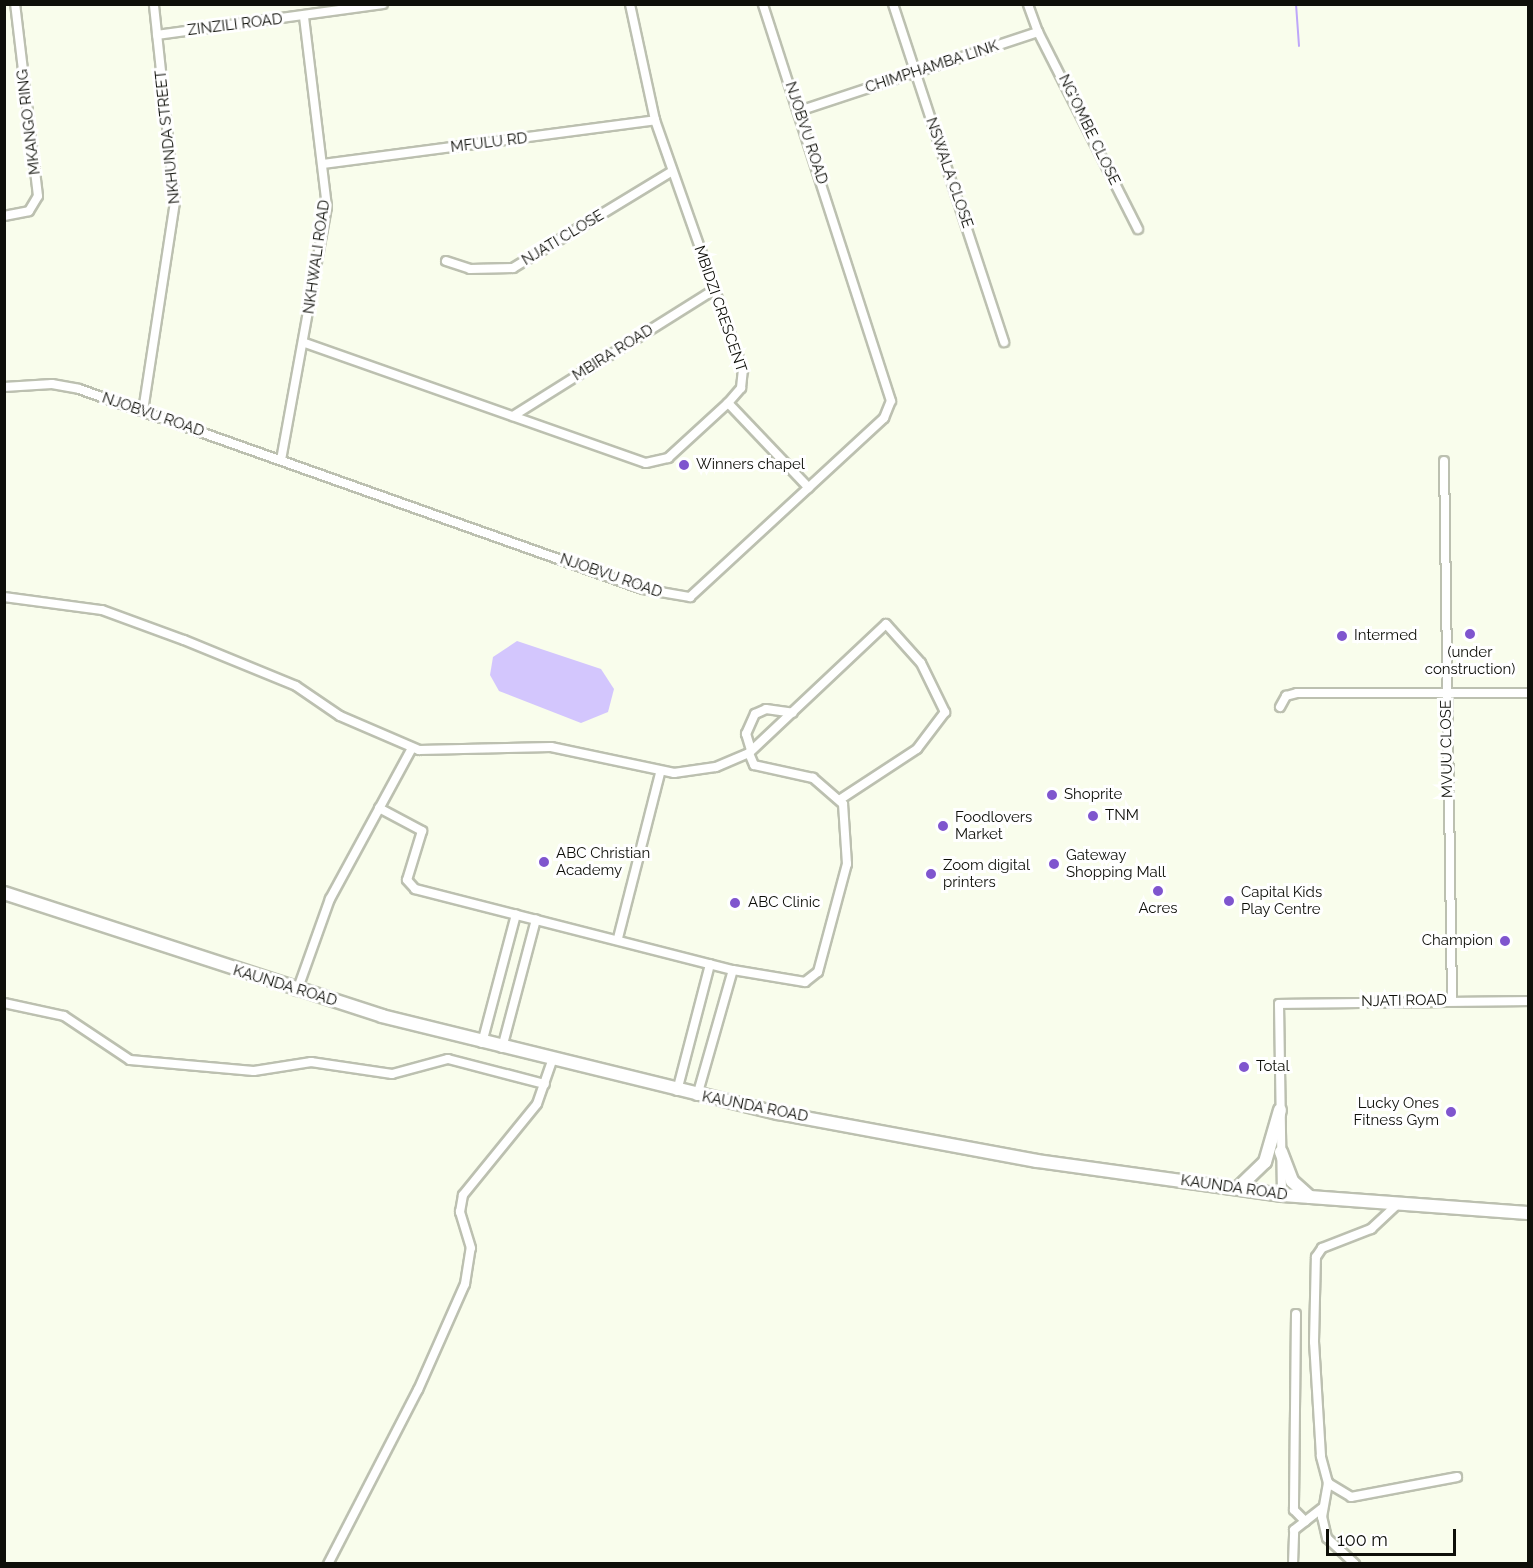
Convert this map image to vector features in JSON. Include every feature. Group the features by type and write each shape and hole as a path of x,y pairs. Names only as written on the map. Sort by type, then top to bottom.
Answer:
{"main road":[{"name":"KAUNDA ROAD","path":"4,893 297,991 482,1043 697,1096 1038,1161 1239,1187 1281,1195 1528,1213"},
{"path":"1239,1187 1265,1162 1280,1110"},
{"path":"1281,1152 1292,1181 1312,1198"}],"street":[{"name":"MKANGO RING","path":"4,216 29,211 38,196 15,4"},
{"name":"NKHUNDA STREET","path":"143,411 175,209 154,4"},
{"name":"ZINZILI ROAD","path":"158,35 383,4"},
{"name":"MBIDZI CRESCENT","path":"305,343 513,416 660,463 728,403 744,382 743,370 671,172 655,120 630,4"},
{"name":"NJOBVU ROAD","path":"4,387 62,385 143,411 678,598 706,587 884,418 891,395 763,4"},
{"name":"NSWALA CLOSE","path":"893,4 1004,342"},
{"path":"1028,4 1038,32"},
{"name":"NKHWALI ROAD","path":"280,460 305,343 327,207 304,16"},
{"name":"CHIMPHAMBA LINK","path":"799,111 1038,32"},
{"name":"NG'OMBE CLOSE","path":"1038,32 1138,229"},
{"name":"MFULU RD","path":"323,164 655,120"},
{"name":"NJATI CLOSE","path":"446,261 470,269 513,268 671,172"},
{"name":"MBIRA ROAD","path":"513,416 714,290"},
{"path":"728,403 809,488"},
{"name":"MVUU CLOSE","path":"1444,461 1452,1000"},
{"path":"4,597 102,610 184,639 296,686 340,716 412,748 451,753 551,747 660,772 702,771 750,752 886,624 943,698 944,717 917,749 841,799"},
{"path":"1280,707 1286,696 1297,693 1446,690 1528,693"},
{"path":"379,808 422,831 408,875 411,887 792,983 816,976 849,854 841,799 813,778 758,767 750,752 746,734 755,714 766,709 793,713"},
{"path":"297,991 330,899 412,748"},
{"path":"618,938 660,772"},
{"path":"482,1043 516,914"},
{"path":"502,1048 536,919"},
{"path":"677,1091 710,964"},
{"path":"697,1096 733,969"},
{"name":"NJATI ROAD","path":"1280,1110 1279,1004 1452,1000 1528,1001"},
{"path":"4,1003 64,1016 130,1060 254,1071 311,1062 392,1074 448,1059 545,1084"},
{"path":"327,1563 418,1390 465,1284 471,1248 460,1212 463,1195 537,1104 552,1061"},
{"path":"1280,1110 1281,1195"},
{"path":"1355,1563 1327,1538 1323,1508 1328,1483 1321,1456 1314,1342 1316,1257 1322,1248 1371,1229 1397,1205"},
{"path":"1293,1563 1296,1314"},
{"path":"1328,1483 1351,1497 1457,1477"},
{"path":"1294,1530 1323,1508"},
{"path":"1294,1510 1305,1521"}],"shaded area":[{"path":"517,641 601,669 614,689 608,712 581,723 499,691 490,675 493,657"}],"waterway":[{"path":"1296,4 1299,46"}],"place":[{"name":"Winners chapel","path":"684,465"},
{"name":"(under construction)","path":"1470,634"},
{"name":"Intermed","path":"1342,636"},
{"name":"Shoprite","path":"1052,795"},
{"name":"TNM","path":"1093,816"},
{"name":"Foodlovers Market","path":"943,826"},
{"name":"ABC Christian Academy","path":"544,862"},
{"name":"Gateway Shopping Mall","path":"1054,864"},
{"name":"Zoom digital printers","path":"931,874"},
{"name":"Acres","path":"1158,891"},
{"name":"Capital Kids Play Centre","path":"1229,901"},
{"name":"ABC Clinic","path":"735,903"},
{"name":"Champion","path":"1505,941"},
{"name":"Total","path":"1244,1067"},
{"name":"Lucky Ones Fitness Gym","path":"1451,1112"}]}
